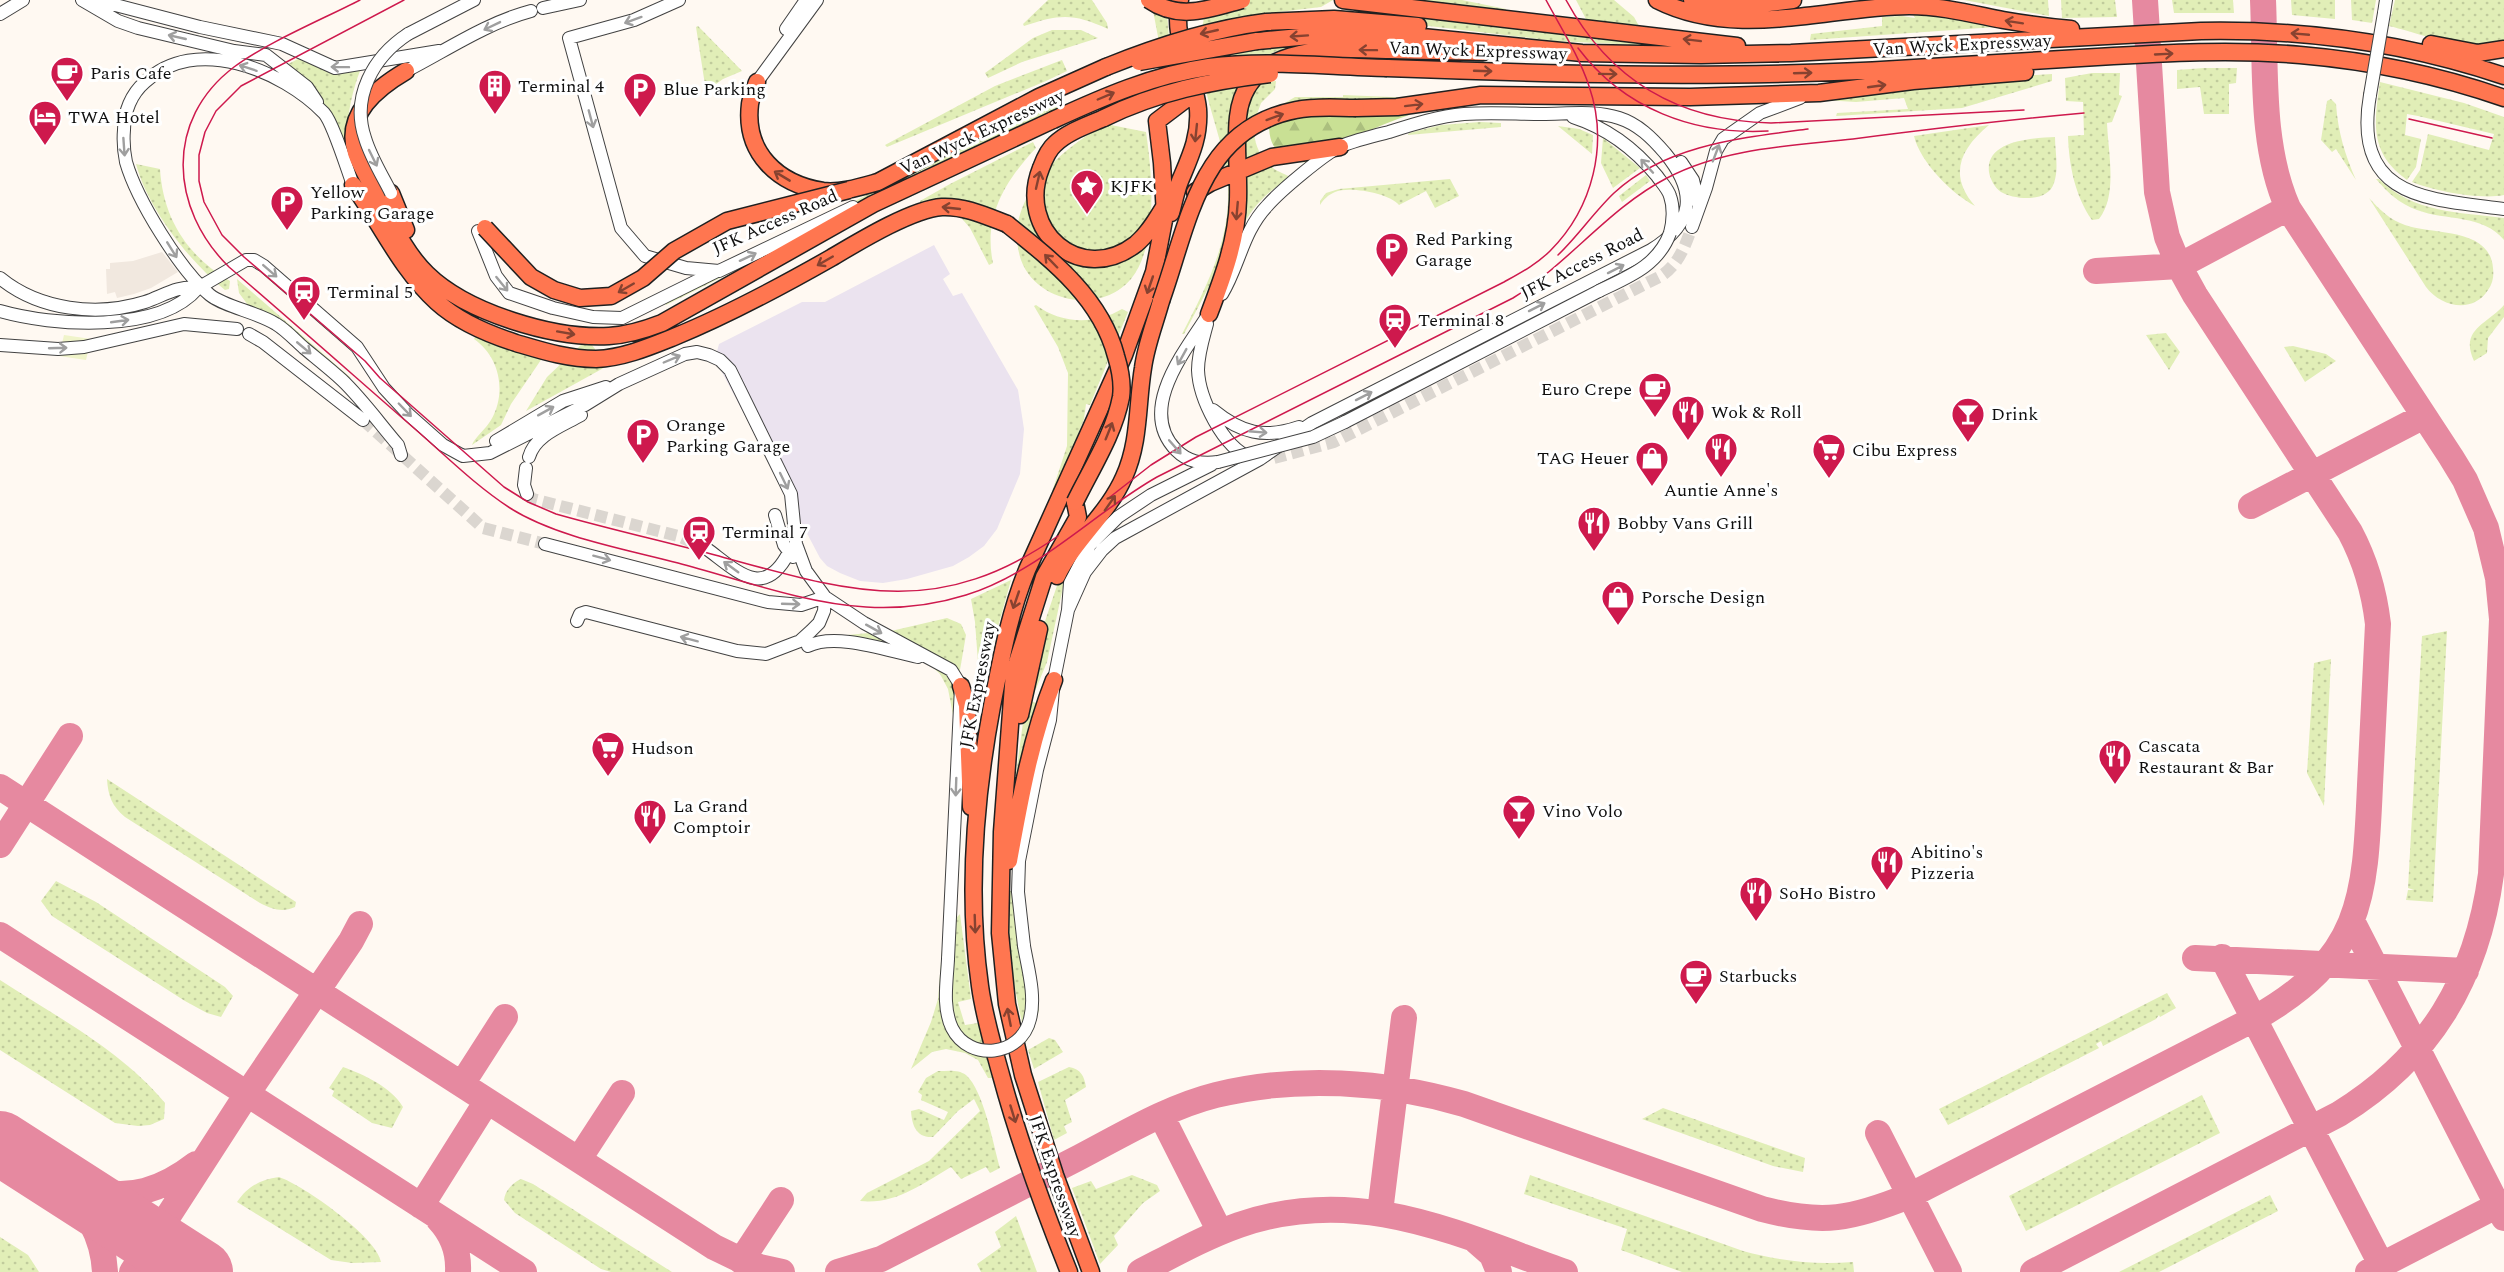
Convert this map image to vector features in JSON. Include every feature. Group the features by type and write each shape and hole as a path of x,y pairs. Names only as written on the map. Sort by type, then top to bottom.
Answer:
{"highway":[{"path":"1149,0 1168,11 1181,13 1200,11 1242,0"},
{"path":"1168,209 1197,134 1198,110 1179,40 1177,15 1180,0"},
{"path":"1343,0 1791,52"},
{"path":"1657,0 1691,13 1749,20 1911,6"},
{"path":"1692,0 1744,6 1793,0"},
{"path":"1887,0 2011,22 2113,35"},
{"path":"1106,67 1199,34 1266,22 1373,20 1409,24 1462,40"},
{"name":"Van Wyck Expressway","path":"849,190 878,182 1039,96 1106,67 1257,40 1304,36 1374,33 1616,55 1791,52 2113,35 2245,31 2297,33 2358,40 2426,54 2504,76"},
{"path":"2358,40 2425,43 2478,53 2504,49"},
{"path":"1209,314 1229,258 1236,228 1239,111 1248,87 1269,66 1293,55 1327,49 1616,55"},
{"name":"Van Wyck Expressway","path":"509,318 560,332 606,336 641,331 672,318 873,204 1046,123 1133,86 1194,70 1241,65 1735,75 1863,71 2193,52 2264,53 2315,56 2405,70 2452,81 2504,98"},
{"path":"1002,832 1020,713 1047,602 1060,570 1108,506 1125,475 1133,452 1145,355 1197,192 1210,168 1228,146 1250,129 1287,112 1311,108 1396,107 1481,95 1690,97 1819,93 1913,81 2088,67 2105,57"},
{"path":"1322,66 1233,78 1182,88 1118,111 1054,144 1038,175 1036,206 1046,233 1064,250 1089,259 1106,258 1121,253 1136,243 1168,209 1210,183 1272,157 1340,147"},
{"path":"2405,70 2426,85 2504,108"},
{"path":"406,71 381,86 360,111 355,126 355,149 361,164 400,239 416,262 435,281 459,298 509,318"},
{"path":"757,82 750,105 751,128 758,152 775,172 799,185 824,191 849,190"},
{"name":"JFK Expressway","path":"1069,1272 1018,1130 983,1005 975,936 975,865 985,743 1013,607 1027,570 1124,355 1154,272 1168,209 1156,122 1194,93"},
{"name":"JFK Expressway","path":"353,185 400,261 437,302 469,324 498,338 561,357 597,359 629,354 718,319 876,232 941,207 974,211 1007,224 1044,254 1101,315 1111,334 1121,374 1121,396 1110,431 1076,510 1042,567 1028,606 1014,672 1002,832 999,915 1004,985 1018,1055 1043,1140 1091,1272"},
{"path":"481,229 531,277 554,290 580,298 611,296 643,278 674,251 727,221 794,206 849,190"},
{"path":"391,193 411,239 433,269 468,296 509,318"},
{"path":"999,915 1027,768 1041,712 1054,680"},
{"path":"961,686 967,705 969,784 975,865"}],"street":[{"path":"0,14 23,0"},
{"path":"82,0 128,25 234,51 266,55"},
{"path":"96,0 200,27 289,46 335,68 438,51"},
{"path":"391,193 362,130 361,105 367,81 379,59 398,41 474,0"},
{"path":"406,71 438,51 501,21 580,0"},
{"name":"JFK Access Road","path":"679,0 634,20 569,38 621,228 645,256 686,268 719,270 1006,135 1046,123"},
{"path":"757,82 775,45 806,0"},
{"path":"757,82 817,0"},
{"path":"2386,0 2366,121 2368,141 2377,162 2391,180 2403,189 2425,198 2504,209"},
{"path":"200,27 266,55 307,87 326,115 353,185"},
{"path":"326,115 300,93 278,80 243,65 192,60 169,65 152,76 136,92 127,109 124,148 128,168 138,192 162,234 187,273 200,287 221,302 258,315 285,331 343,381 398,445 401,455"},
{"path":"1692,227 1714,157 1723,139 1760,113 1819,93"},
{"path":"775,515 789,552 825,597 864,623 951,670 961,686 946,1007 952,1028 967,1045 984,1051 995,1051 1011,1045 1020,1039 1030,1019 1032,995 1018,892 1019,861 1032,793 1050,720 1054,680 1068,610 1070,583 1090,545 1118,517 1151,495 1218,462 1257,455 1328,431 1644,268 1655,259 1668,240 1672,222 1670,196 1644,161 1620,140 1593,124 1563,114"},
{"name":"JFK Access Road","path":"1218,462 1192,461 1172,446 1161,423 1161,403 1176,369 1229,282 1256,218 1288,186 1340,147 1422,122 1456,115 1594,114 1617,117 1633,124 1654,140 1682,176 1687,194 1684,218 1666,240 1594,280 1312,423"},
{"path":"1654,140 1681,162 1689,172 1699,209"},
{"path":"2481,206 2504,202"},
{"path":"481,229 496,276 509,293 553,309 593,317 622,318 719,270"},
{"path":"0,311 73,321 116,322 148,316 183,302 200,287 250,259 261,263 357,346 384,388 417,422 463,456 490,453 585,405 619,384 685,354 697,352 720,360 730,370 790,494 796,544 806,571"},
{"path":"0,278 38,300 91,309 129,306 187,286 200,287"},
{"path":"1209,314 1198,368 1203,394 1231,446 1245,456 1257,455 1274,458"},
{"path":"0,345 58,349 84,347 184,324 243,332 263,342 363,420"},
{"path":"527,494 524,485 528,463 536,442 603,400 619,384"},
{"path":"1210,408 1235,427 1250,432 1277,433 1312,423"},
{"path":"1068,610 1085,572 1102,550 1115,538 1312,423"},
{"path":"546,544 768,602 801,605 825,597"},
{"path":"707,549 744,577 755,580 779,567 789,552"},
{"path":"577,621 580,614 586,612 749,653 766,654 800,641 819,623 824,611 825,597"},
{"path":"808,646 819,640 838,641 933,660"}],"shaded area":[{"path":"934,245 950,274 943,279 953,296 962,293 1018,390 1024,429 1020,474 997,529 984,546 969,557 953,566 907,579 883,583 860,581 827,566 820,558 715,359 719,344 802,302 825,302"},
{"path":"162,252 178,272 151,288 134,294 117,298 115,292 107,294 106,269 110,269 110,263 133,261"}],"green space":[{"path":"1048,0 1092,0 1107,23 1108,29 1085,20 1066,17 1047,19 1024,26 1023,24"},
{"path":"1151,0 1167,13 1170,50 1183,81 1179,83 1159,42"},
{"path":"1206,0 1333,0 1321,7 1254,15 1257,46 1316,40 1274,52 1262,59 1235,94 1230,119 1231,195 1226,237 1213,279 1182,334 1210,277 1227,218 1225,160 1202,73 1201,44"},
{"path":"1369,0 1462,0 1506,9 1505,23 1656,44 1657,46 1555,41 1344,16 1359,10"},
{"path":"1576,0 1614,0 1634,17 1639,26 1587,21"},
{"path":"1964,0 2048,0 2049,16"},
{"path":"2061,0 2115,0 2117,17 2062,18"},
{"path":"2172,0 2233,0 2234,13 2174,13"},
{"path":"2291,0 2335,0 2335,19 2292,15"},
{"path":"2351,0 2376,0 2372,23 2352,20"},
{"path":"2395,0 2504,0 2504,41 2492,45 2463,45 2389,26"},
{"path":"1912,13 1943,15 1996,27 1810,40 1811,34 1882,26 1882,17 1915,18"},
{"path":"698,26 742,71 723,79 709,89 705,85 696,27"},
{"path":"1052,30 1081,30 1098,38 1022,62 988,78 985,73 1033,38"},
{"path":"302,57 333,74 360,71 350,109 347,130 348,149 322,103 288,64"},
{"path":"1062,60 1067,71 887,147 885,145 995,86"},
{"path":"2237,68 2236,83 2229,84 2229,114 2204,114 2200,87 2177,89 2177,70"},
{"path":"2092,73 2120,73 2119,95 2122,96 2112,122 2107,123 2111,173 2108,198 2099,219 2092,220 2077,191 2068,136 2084,135 2083,102 2066,101 2065,78"},
{"path":"2052,74 2052,81 1962,108 1836,116 1837,113 1908,109 1904,98 1856,102 1823,100 1919,83"},
{"path":"1276,81 1275,89 1261,103 1256,117 1243,125 1245,110 1258,83"},
{"path":"2380,82 2464,103 2504,117 2504,195 2458,194 2412,182 2420,170 2428,134 2489,150 2494,134 2418,116 2407,114 2405,135 2421,139 2416,167 2407,180 2395,170 2380,148 2377,136 2376,111"},
{"path":"1343,95 1415,98 1278,107 1295,97 1343,97"},
{"path":"2331,99 2336,104 2343,143 2356,180 2336,149 2332,152 2321,140 2327,101"},
{"path":"1055,100 1059,110 666,305 663,300 1004,124"},
{"path":"1409,115 1372,129 1332,153 1312,161 1291,160 1278,151 1270,137 1269,124 1292,116"},
{"path":"1501,123 1501,127 1408,135 1441,125"},
{"path":"1106,124 1146,132 1151,187 1150,228 1140,264 1131,279 1119,290 1104,297 1088,300 1071,299 1055,295 1029,275 1021,260 1017,238 1019,217 1039,179 1054,162 1070,148"},
{"path":"1989,125 1971,143 1961,163 1962,184 1975,206 1957,194 1938,176 1917,146 1914,136"},
{"path":"1558,126 1579,129 1593,135 1592,154"},
{"path":"1254,132 1257,147 1265,161 1290,177 1264,197 1245,222 1244,138"},
{"path":"2055,137 2056,172 2051,189 2038,197 2022,198 2007,195 1997,188 1989,172 1990,161 1995,153 2003,147 2024,140"},
{"path":"1603,138 1640,168 1613,188 1601,163"},
{"path":"1033,142 1036,148 1015,173 999,201 991,230 993,263 989,265 970,228 957,213 920,204 920,201"},
{"path":"136,164 160,169 166,204 180,234 201,260 230,281 229,289 225,290 211,278 172,233 150,199"},
{"path":"1646,175 1650,181 1622,202 1619,196"},
{"path":"1450,179 1459,196 1435,208 1426,191 1399,205 1378,194 1359,190 1341,190 1330,194 1320,205 1326,193 1339,189"},
{"path":"2376,179 2407,199 2422,205 2454,212 2504,218 2504,240 2486,226 2475,222 2411,208 2395,198"},
{"path":"2369,198 2385,214 2400,223 2458,235 2482,245 2489,255 2493,268 2493,279 2482,298 2466,305 2457,305 2432,294"},
{"path":"237,279 351,378 338,383 248,305 239,293"},
{"path":"2504,305 2504,317 2488,338 2487,353 2474,361 2470,350 2473,334"},
{"path":"1034,306 1056,316 1078,320 1101,318 1122,309 1128,312 1090,405 1086,404 1084,419 1049,508 1047,507 1067,446 1068,373 1058,347"},
{"path":"2166,333 2180,352 2169,370 2146,335"},
{"path":"64,335 91,339 86,360 59,356"},
{"path":"476,335 545,354 511,404 501,425 472,445 496,410 500,387 495,365 490,355 474,339"},
{"path":"582,344 592,345 598,353 618,360 526,411 547,377"},
{"path":"2293,346 2326,354 2336,361 2305,382 2284,347"},
{"path":"1087,537 1065,578 1047,662 1031,701 1036,703 1014,789 1026,700 1039,639 1072,541"},
{"path":"1011,580 988,663 978,662 971,599"},
{"path":"947,618 961,624 966,635 954,720 948,689 940,674 926,661 825,637 891,631"},
{"path":"2447,631 2433,902 2406,900 2408,890 2414,890 2408,888 2422,636"},
{"path":"2331,659 2324,806 2307,773 2314,663"},
{"path":"107,779 296,902 295,907 286,910 277,909 260,903 125,817 112,800 108,791"},
{"path":"56,881 96,902 225,987 233,996 221,1017 207,1013 185,1001 52,916 41,901"},
{"path":"1010,891 1013,891 1028,944 1039,1010 1034,1029 1026,1042 1009,948"},
{"path":"946,900 955,919 960,914 971,999 958,1002 965,1025 978,1023 992,1078 988,1078 978,1060 965,1053 946,1049 932,1052 911,1069 938,999"},
{"path":"0,980 88,1036 129,1067 165,1103 164,1119 150,1125 138,1126 115,1123 0,1050"},
{"path":"2167,993 2176,1008 2103,1046 2101,1041 2096,1044 2099,1048 1948,1125 1939,1109"},
{"path":"1049,1038 1055,1040 1063,1052 1034,1069 1028,1050"},
{"path":"343,1067 377,1082 398,1100 403,1107 392,1128 372,1123 332,1096 334,1091 329,1088"},
{"path":"1069,1067 1081,1074 1086,1087 1065,1100 1072,1122 1064,1126 1067,1133 1054,1140 1038,1082"},
{"path":"938,1071 960,1072 966,1075 972,1083 983,1105 1000,1168 990,1173 986,1167 961,1179 951,1167 908,1192 885,1200 860,1201 867,1193 929,1161 980,1111 974,1099 958,1111 933,1137 919,1133 912,1121 911,1111 919,1109 944,1120 948,1112 921,1100 922,1095 918,1092 926,1078"},
{"path":"2202,1095 2220,1133 2026,1231 2009,1196"},
{"path":"1663,1108 1805,1158 1803,1172 1773,1166 1642,1119"},
{"path":"1132,1175 1157,1185 1160,1191 1143,1203 1114,1236 1118,1245 1100,1264 1072,1188 1091,1181 1096,1189"},
{"path":"1530,1175 1743,1251 1797,1261 1853,1262 1854,1272 1682,1272 1621,1250 1627,1229 1524,1194"},
{"path":"279,1177 304,1190 338,1213 367,1239 381,1262 352,1263 331,1260 237,1202 255,1185"},
{"path":"521,1179 533,1184 672,1272 611,1272 601,1269 515,1213 504,1200 510,1188"},
{"path":"2270,1195 2278,1211 2159,1272 2119,1272"},
{"path":"1016,1216 1037,1272 981,1272 977,1264 1001,1247 995,1232"},
{"path":"0,1237 28,1255 39,1272 0,1272"}],"taxiway":[{"path":"838,1272 881,1259 1163,1114 1216,1095 1247,1089 1309,1083 1341,1083 1403,1090 1464,1104 1762,1209 1820,1218 1854,1214 1909,1196 2254,1019 2290,996 2317,972 2337,948 2351,922 2360,893 2365,861 2378,624 2374,600 2365,565 2350,532 2195,295 2179,266 2167,237 2157,192 2145,0"},
{"path":"2033,1272 2339,1114 2371,1092 2399,1068 2444,1012 2461,981 2474,948 2491,874 2502,619 2498,578 2486,528 2465,480 2451,457 2288,208 2279,184 2269,132 2266,106 2263,0"},
{"path":"2096,271 2179,266 2288,208"},
{"path":"2251,506 2424,416"},
{"path":"0,845 70,736"},
{"path":"0,787 714,1247 751,1265 782,1272"},
{"path":"2352,921 2504,1218"},
{"path":"132,1272 360,924"},
{"path":"0,935 524,1272"},
{"path":"2222,957 2385,1272"},
{"path":"2195,958 2466,971"},
{"path":"462,1084 505,1017"},
{"path":"1380,1212 1404,1018"},
{"path":"579,1159 622,1093"},
{"path":"421,1206 487,1101"},
{"path":"1161,1115 1220,1232"},
{"path":"1878,1133 1949,1272"},
{"path":"0,1140 49,1171 72,1182 95,1191 119,1194 143,1191 169,1182 196,1164"},
{"path":"58,1184 85,1212 97,1234 105,1272"},
{"path":"741,1261 781,1200"},
{"path":"2368,1272 2504,1202"},
{"path":"1140,1272 1201,1241 1239,1225 1282,1214 1324,1210 1365,1212 1405,1218 1484,1242 1565,1272"},
{"path":"117,1215 206,1272"},
{"path":"439,1220 454,1244 458,1272"},
{"path":"1476,1241 1492,1255 1499,1272"}],"runway":[{"path":"0,1143 201,1272"}],"tunnel":[{"path":"1274,458 1334,442 1661,276 1677,260 1692,227"},
{"path":"363,420 483,528 545,544"},
{"path":"527,494 533,499 678,536 707,549"}],"tram line":[{"path":"360,0 279,40 234,67 211,88 195,112 186,138 183,165 186,192 195,219 209,244 229,267 461,470 497,499 528,518 591,541 771,589 818,601 866,607 904,607 929,604 966,595 1018,572 1157,477 1513,298 1553,269 1626,204 1646,190 1689,168 1711,160 1758,150 2084,113"},
{"path":"404,0 241,86 216,111 205,132 199,155 199,181 204,202 222,235 504,487 528,502 556,514 807,579 849,587 890,591 930,589 971,580 1013,563 1058,536"},
{"path":"1110,497 1151,465 1196,437 1504,282 1534,264 1565,234 1587,195 1597,152 1597,130 1595,108 1585,75 1546,0"},
{"path":"1566,0 1604,53 1626,74 1651,91 1678,105 1707,114 1771,123 2024,110"},
{"path":"1578,48 1596,69 1617,87 1662,114 1687,123 1714,128 1768,131"},
{"path":"2409,119 2492,138"},
{"path":"1558,255 1614,193 1634,177 1657,164 1705,146 1808,129"}],"place":[{"name":"Paris Cafe","path":"67,102"},
{"name":"Terminal 4","path":"495,115"},
{"name":"Blue Parking","path":"640,118"},
{"name":"TWA Hotel","path":"45,146"},
{"name":"KJFK","path":"1087,215"},
{"name":"Yellow Parking Garage","path":"287,231"},
{"name":"Red Parking Garage","path":"1392,278"},
{"name":"Terminal 5","path":"304,321"},
{"name":"Terminal 8","path":"1395,349"},
{"name":"Euro Crepe","path":"1655,418"},
{"name":"Wok & Roll","path":"1688,441"},
{"name":"Drink","path":"1968,443"},
{"name":"Orange Parking Garage","path":"643,464"},
{"name":"Auntie Anne's","path":"1721,478"},
{"name":"Cibu Express","path":"1829,479"},
{"name":"TAG Heuer","path":"1652,487"},
{"name":"Bobby Vans Grill","path":"1594,552"},
{"name":"Terminal 7","path":"699,561"},
{"name":"Porsche Design","path":"1618,626"},
{"name":"Hudson","path":"608,777"},
{"name":"Cascata Restaurant & Bar","path":"2115,785"},
{"name":"Vino Volo","path":"1519,840"},
{"name":"La Grand Comptoir","path":"650,845"},
{"name":"Abitino's Pizzeria","path":"1887,891"},
{"name":"SoHo Bistro","path":"1756,922"},
{"name":"Starbucks","path":"1696,1005"}]}
